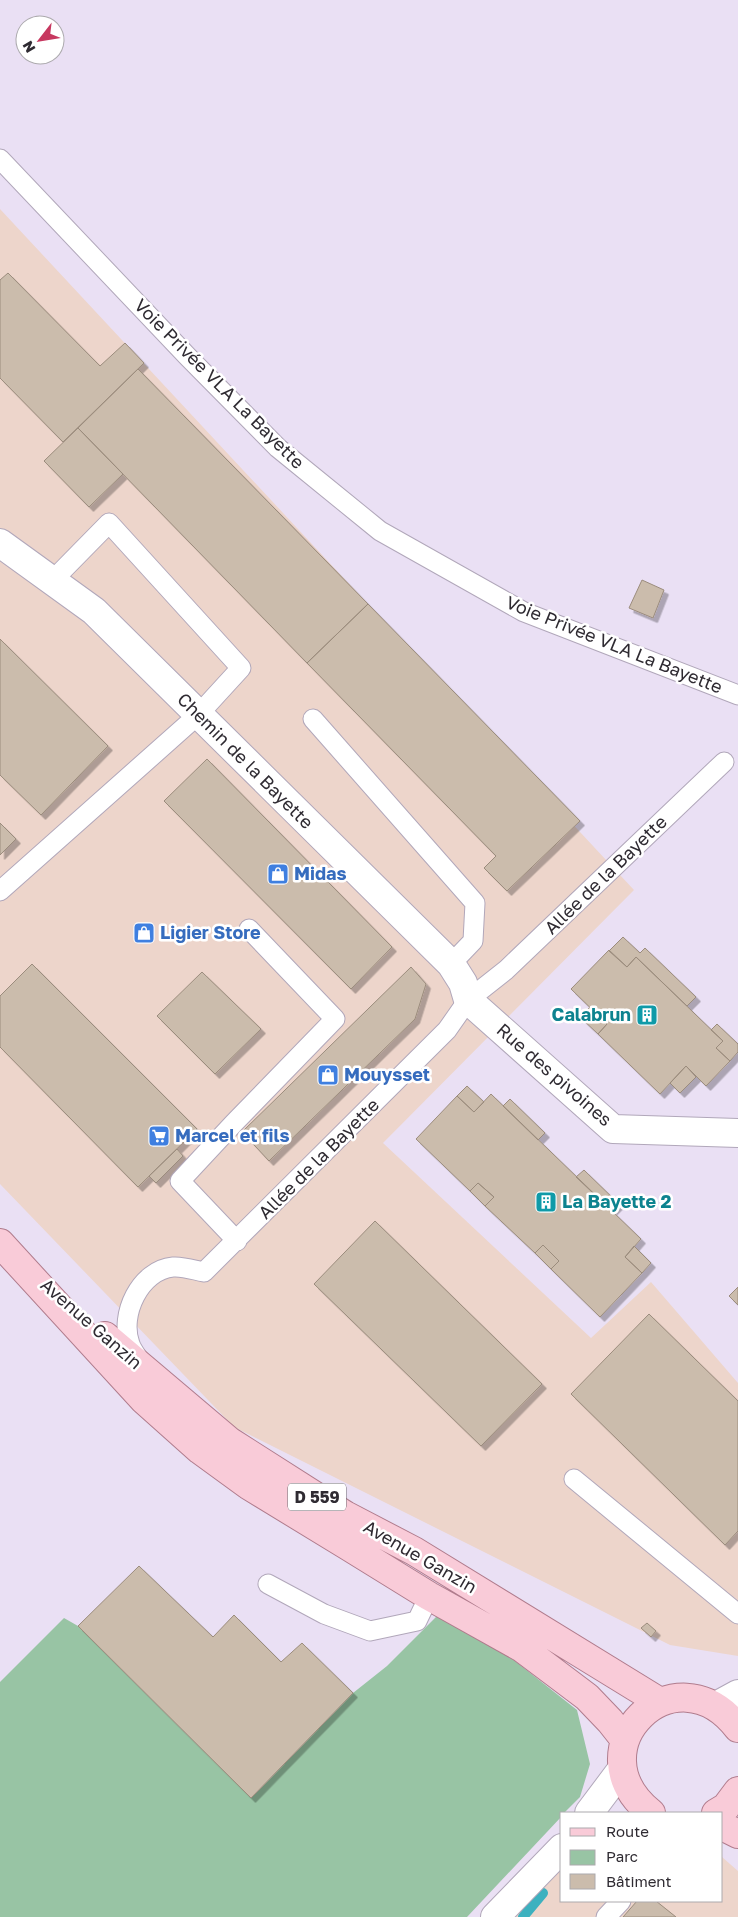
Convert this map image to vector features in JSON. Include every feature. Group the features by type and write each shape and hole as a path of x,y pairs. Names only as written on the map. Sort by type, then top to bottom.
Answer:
{"main road":[{"name":"Avenue Ganzin","path":"2,1245 149,1374 229,1441 345,1515 414,1550 660,1702"},
{"name":"Avenue Ganzin","path":"2,1245 144,1400 200,1450 248,1484 429,1596 522,1648 587,1697 625,1740"},
{"path":"651,1812 638,1802 628,1787 622,1770 625,1740 632,1724 644,1711 660,1702 689,1697 727,1700 729,1716 738,1728"},
{"path":"718,1812 726,1807 738,1791"},
{"path":"723,1826 738,1834"}],"street":[{"name":"Chemin de la Bayette","path":"0,543 94,611 198,716 451,964 463,983 468,1000"},
{"name":"Rue des pivoines","path":"468,1000 613,1129 738,1133"},
{"path":"590,1812 622,1770"},
{"path":"495,1917 560,1850"}],"lane":[{"name":"Voie Privée VLA La Bayette","path":"0,159 188,357 278,448 380,531 524,612 738,695"},
{"path":"0,890 198,716 241,668 108,523 52,581"},
{"path":"313,719 474,903 473,941 451,964"},
{"name":"Allée de la Bayette","path":"149,1374 129,1344 128,1315 138,1287 154,1275 173,1267 204,1272 447,1030 468,1000 506,970 724,762"},
{"path":"237,1240 180,1181 335,1019 249,929"},
{"path":"574,1479 738,1614"},
{"path":"268,1584 324,1614 370,1631 418,1621 429,1596"},
{"path":"606,1917 620,1902"}],"shaded area":[{"path":"0,209 634,890 383,1143 591,1338 651,1282 738,1383 738,1656 670,1645 234,1427 0,1184"},
{"path":"723,1858 738,1871 738,1917 506,1917 560,1859 560,1902 723,1902"}],"green space":[{"path":"438,1615 510,1657 577,1710 590,1764 580,1797 565,1812 560,1812 560,1818 467,1917 0,1917 0,1682 64,1618 78,1626 251,1798 353,1693 387,1666"}],"building":[{"path":"8,273 100,366 125,343 144,363 63,442 0,378 0,280"},
{"path":"138,369 368,604 307,663 78,428"},
{"path":"78,428 123,474 89,507 44,461"},
{"path":"642,580 664,590 653,618 629,608"},
{"path":"368,604 580,821 507,891 484,868 496,856 307,663"},
{"path":"0,639 108,746 41,815 0,775"},
{"name":"Midas","path":"207,759 392,947 351,989 164,801"},
{"path":"0,823 16,839 0,855"},
{"path":"623,937 640,953 645,948 696,997 687,1006 636,957 627,967 609,951"},
{"name":"Calabrun","path":"609,950 627,967 636,957 723,1041 716,1048 730,1061 706,1086 686,1066 660,1094 598,1034 607,1024 571,989"},
{"path":"32,964 197,1129 138,1187 0,1047 0,996"},
{"name":"Mouysset","path":"411,967 426,984 415,1019 269,1161 242,1132"},
{"path":"202,972 261,1029 215,1074 157,1016"},
{"path":"590,1007 607,1024 598,1034 580,1017"},
{"path":"717,1024 738,1044 738,1052 730,1061 716,1048 723,1041 711,1030"},
{"path":"686,1066 696,1077 680,1093 670,1083"},
{"path":"467,1086 484,1102 474,1112 457,1096"},
{"name":"La Bayette 2","path":"491,1094 641,1239 625,1257 642,1273 600,1317 551,1269 559,1261 543,1245 535,1253 485,1206 494,1197 478,1183 470,1191 416,1139 457,1096 474,1112"},
{"path":"510,1099 545,1133 538,1140 503,1106"},
{"path":"177,1149 183,1156 156,1183 149,1176"},
{"path":"584,1170 619,1204 612,1211 576,1177"},
{"path":"478,1183 494,1197 485,1206 470,1191"},
{"path":"375,1221 542,1384 481,1446 314,1284"},
{"path":"543,1245 559,1261 551,1269 535,1253"},
{"path":"634,1246 651,1263 642,1273 625,1257"},
{"path":"738,1287 738,1305 729,1296"},
{"path":"649,1314 738,1401 738,1531 725,1545 571,1394"},
{"path":"139,1566 213,1637 234,1615 281,1662 302,1643 353,1693 251,1798 78,1626"},
{"path":"647,1623 656,1631 651,1637 641,1628"},
{"path":"636,1902 657,1902 676,1917 623,1917"}],"waterway":[{"path":"523,1917 543,1893"}],"place":[{"name":"Midas","path":"278,874"},
{"name":"Ligier Store","path":"144,933"},
{"name":"Calabrun","path":"647,1015"},
{"name":"Mouysset","path":"328,1075"},
{"name":"Marcel et fils","path":"159,1136"},
{"name":"La Bayette 2","path":"546,1202"}]}
